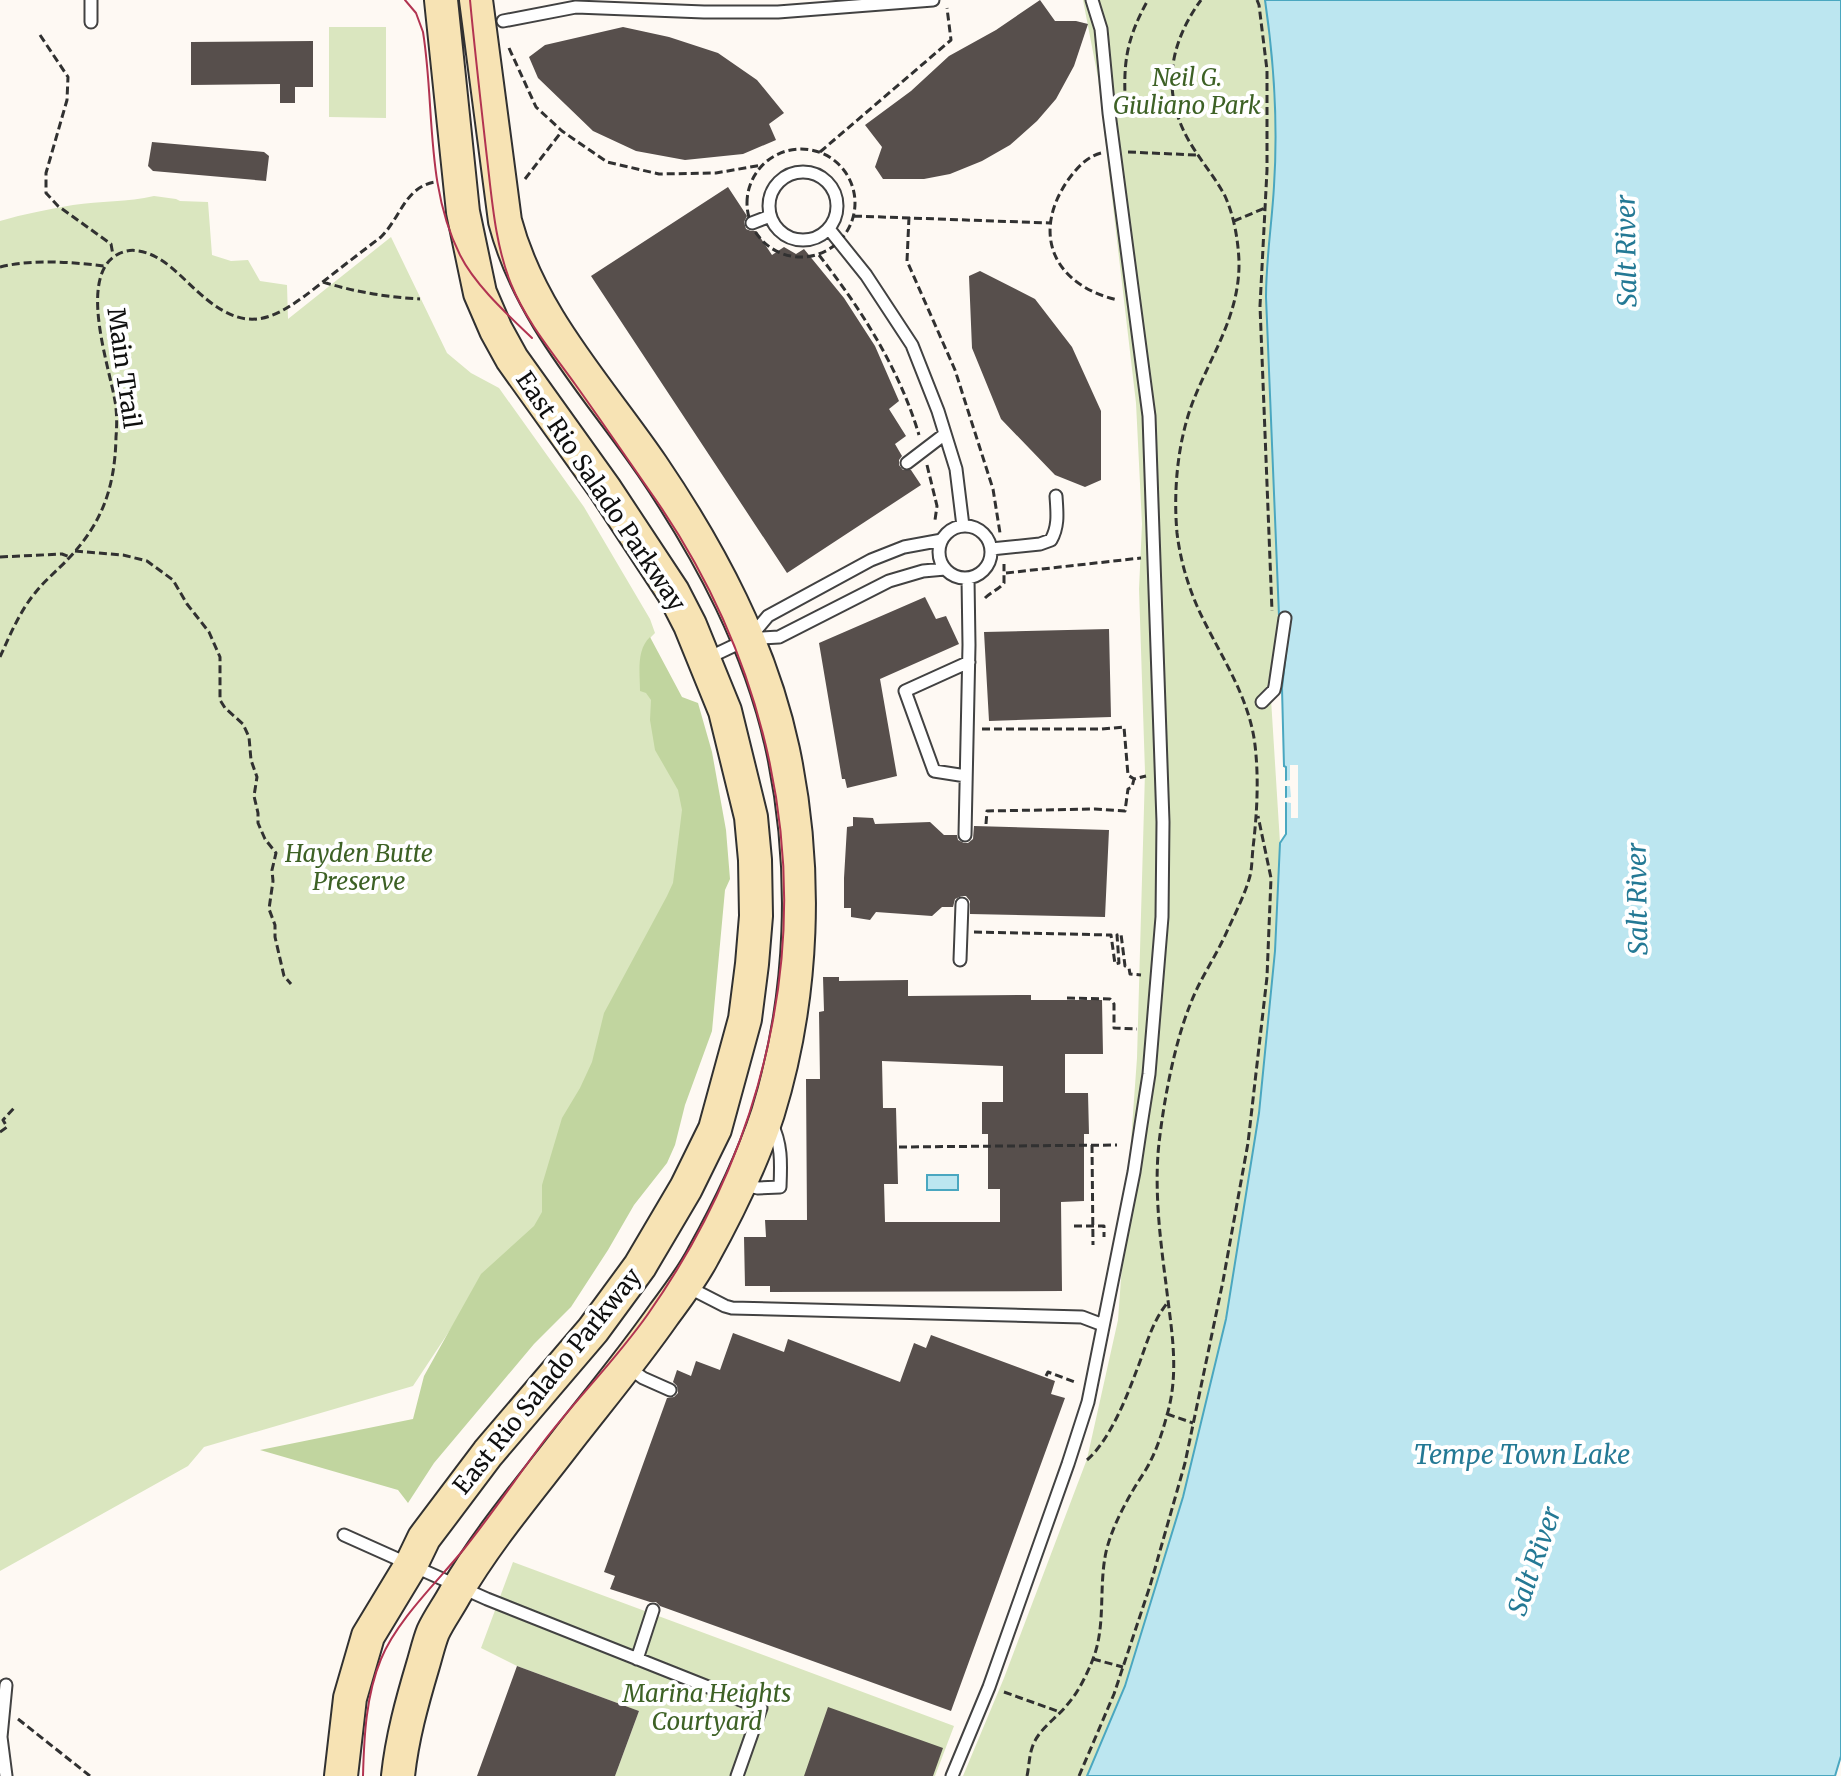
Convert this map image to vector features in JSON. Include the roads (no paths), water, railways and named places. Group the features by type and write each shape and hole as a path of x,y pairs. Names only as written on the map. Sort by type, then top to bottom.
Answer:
{"main road":[{"name":"East Rio Salado Parkway","path":"341,1776 350,1698 368,1636 424,1538 488,1453 593,1330 640,1266 665,1227 715,1129 745,1019 756,916 751,817 725,711 690,625 673,592 605,489 512,359 480,293 463,212 441,0"},
{"name":"East Rio Salado Parkway","path":"398,1776 408,1719 433,1632 481,1551 685,1285 740,1184 767,1114 787,1037 796,971 797,841 784,754 771,699 748,639 711,559 653,467 564,346 525,280 505,221 476,0"},
{"path":"593,1330 637,1291 685,1285 670,1266 671,1249 702,1190 715,1129"}],"lane":[{"path":"91,0 91,22"},
{"path":"503,21 576,7 778,12 933,0"},
{"path":"952,1776 989,1687 1088,1402 1139,1141 1149,1074 1162,917 1162,772 1149,416 1101,29 1092,0"},
{"path":"803,171 824,178 837,198 838,210 829,229 818,237 796,240 778,229 770,216 770,198 781,179 803,171"},
{"path":"752,223 770,216"},
{"path":"829,229 866,275 912,345 938,411 956,469 963,526"},
{"path":"907,463 945,434"},
{"path":"996,549 1051,540 1057,523 1056,496"},
{"path":"748,639 768,616 871,560 904,547 942,540 954,528 963,526 980,530 996,549"},
{"path":"942,540 939,557 945,569 955,577 980,575 996,549"},
{"path":"704,660 748,639 779,637 897,578 945,569"},
{"path":"965,835 968,578"},
{"path":"1262,702 1274,690 1285,618"},
{"path":"966,776 934,771 905,691 969,662"},
{"path":"960,960 962,904"},
{"path":"685,1285 732,1308 1082,1317 1103,1325"},
{"path":"625,1366 670,1390"},
{"path":"344,1535 487,1599 761,1708 737,1776"},
{"path":"637,1659 653,1610"},
{"path":"6,1685 1,1737 6,1776"}],"water":[{"name":"Tempe Town Lake","path":"1265,0 1841,0 1841,1756 1835,1776 1087,1776 1125,1686 1183,1497 1226,1319 1259,1113 1275,951 1280,843 1286,834 1282,688 1290,618 1279,616 1266,297 1276,139 1273,69"},
{"path":"927,1175 958,1175 958,1190 927,1190"}],"tram line":[{"path":"405,0 416,13 423,32 436,174 449,229 474,277 532,338"},
{"path":"363,1776 369,1702 388,1644 407,1615 464,1549 554,1428 648,1314 709,1212 753,1103 772,1025 782,954 784,883 778,814 766,745 746,678 720,612 687,550 649,490 540,336 511,284 495,222 470,0"}],"park label":[{"name":"Neil G. Giuliano Park","path":"1187,91"},
{"name":"Hayden Butte Preserve","path":"359,867"},
{"name":"Marina Heights Courtyard","path":"707,1707"}],"water label":[{"name":"Salt River","path":"1626,251"},
{"name":"Salt River","path":"1637,899"},
{"name":"Salt River","path":"1534,1561"}]}
